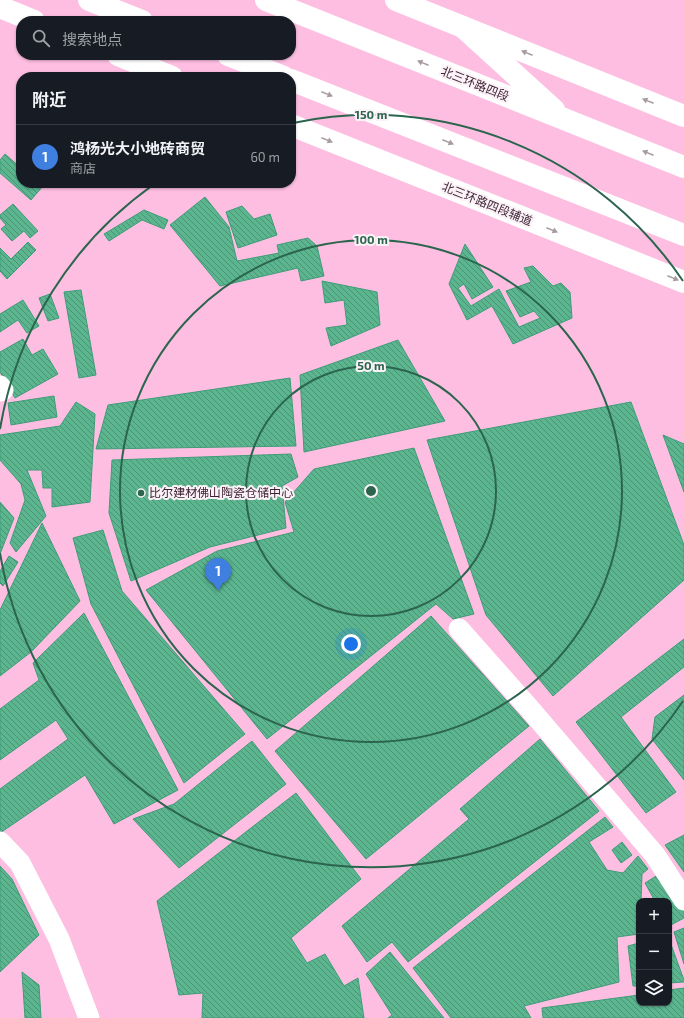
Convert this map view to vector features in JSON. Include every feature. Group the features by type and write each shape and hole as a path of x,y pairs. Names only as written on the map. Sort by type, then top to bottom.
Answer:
{"main road":[{"path":"89,0 129,16"},
{"name":"北三环路四段","path":"266,0 684,167"},
{"path":"396,0 684,116"},
{"path":"0,7 22,16"},
{"path":"463,27 563,119"},
{"path":"130,60 160,72"},
{"path":"241,60 271,72"},
{"path":"296,82 684,235"},
{"name":"北三环路四段辅道","path":"296,127 684,282"},
{"path":"542,179 684,249"}],"street":[{"path":"0,386 3,390 0,392"},
{"path":"459,629 655,855 684,900"},
{"path":"0,842 20,863 52,926 89,1018"}],"building":[{"path":"5,154 16,164 16,187 0,173 0,160"},
{"path":"17,188 41,188 31,200"},
{"path":"205,197 229,227 237,261 279,253 277,245 308,238 317,246 324,276 301,281 298,268 220,286 170,225"},
{"path":"13,204 38,231 30,238 24,231 12,241 1,229 6,225 0,218 0,215"},
{"path":"242,206 254,219 270,214 277,235 238,248 226,212"},
{"path":"144,210 168,220 164,229 142,220 109,241 104,234"},
{"path":"28,242 36,250 7,279 0,271 0,248 11,259"},
{"path":"465,244 493,287 472,299 464,284 458,288 471,306 499,289 519,327 540,318 534,311 520,317 506,291 531,282 524,268 533,266 553,286 561,283 570,292 572,318 513,344 492,306 467,320 449,284"},
{"path":"322,281 377,292 380,325 331,346 326,328 347,325 344,300 325,303"},
{"path":"81,290 96,375 79,378 64,292"},
{"path":"50,294 59,318 48,321 39,298"},
{"path":"23,300 39,326 27,333 18,320 0,332 0,314"},
{"path":"23,339 32,355 43,349 58,374 15,398 0,372 0,352"},
{"path":"398,340 445,421 304,452 300,375"},
{"path":"290,378 296,446 96,449 108,405"},
{"path":"54,396 57,417 11,425 8,403"},
{"path":"76,402 95,414 90,502 52,507 52,488 43,488 42,470 27,470 46,516 16,552 10,543 25,500 21,484 0,460 0,435 60,426"},
{"path":"631,402 684,545 684,580 553,696 486,615 427,440"},
{"path":"663,435 684,444 684,492"},
{"path":"414,448 474,614 453,619 436,604 267,739 146,590 217,551 294,532 285,502 314,469"},
{"path":"291,454 298,477 282,486 286,528 210,547 131,581 109,513 112,460"},
{"path":"0,502 14,518 0,554"},
{"path":"42,523 80,601 31,652 0,676 0,610"},
{"path":"103,530 122,591 245,734 184,783 91,604 73,538"},
{"path":"9,556 18,562 3,586 0,583 0,571"},
{"path":"84,613 178,790 114,824 85,775 0,833 0,789 68,739 56,720 0,760 0,709 39,680 33,663"},
{"path":"431,616 529,726 366,859 275,751"},
{"path":"684,639 684,667 621,717 676,792 646,813 576,722"},
{"path":"684,695 684,780 652,739 655,717"},
{"path":"540,739 599,811 408,962 392,942 367,962 342,926 469,819 460,809"},
{"path":"252,741 286,784 179,868 133,819 174,804"},
{"path":"296,793 361,879 291,938 307,963 325,954 344,986 358,978 364,1018 202,1018 203,993 179,995 157,901"},
{"path":"605,817 613,827 589,842 607,870 623,873 638,856 648,869 642,874 641,898 636,898 636,934 617,937 619,982 524,1006 531,1018 451,1018 413,968"},
{"path":"684,835 684,872 665,845"},
{"path":"622,842 632,855 621,863 612,850"},
{"path":"0,866 12,879 39,935 0,972"},
{"path":"661,873 684,912 684,918 672,924 672,898 653,898 645,883"},
{"path":"684,928 684,964 674,932"},
{"path":"636,944 636,986 633,986 628,946"},
{"path":"672,947 684,980 684,982 672,983"},
{"path":"390,952 444,1018 388,1018 392,1015 366,974"},
{"path":"22,972 39,985 41,1018 25,1018"},
{"path":"684,988 684,1018 543,1018 542,1008 636,995 636,1006 672,1006 672,990"}],"place":[{"name":"比尔建材佛山陶瓷仓储中心","path":"141,493"},
{"name":"鸿杨光大小地砖商贸","path":"218,591"}]}
